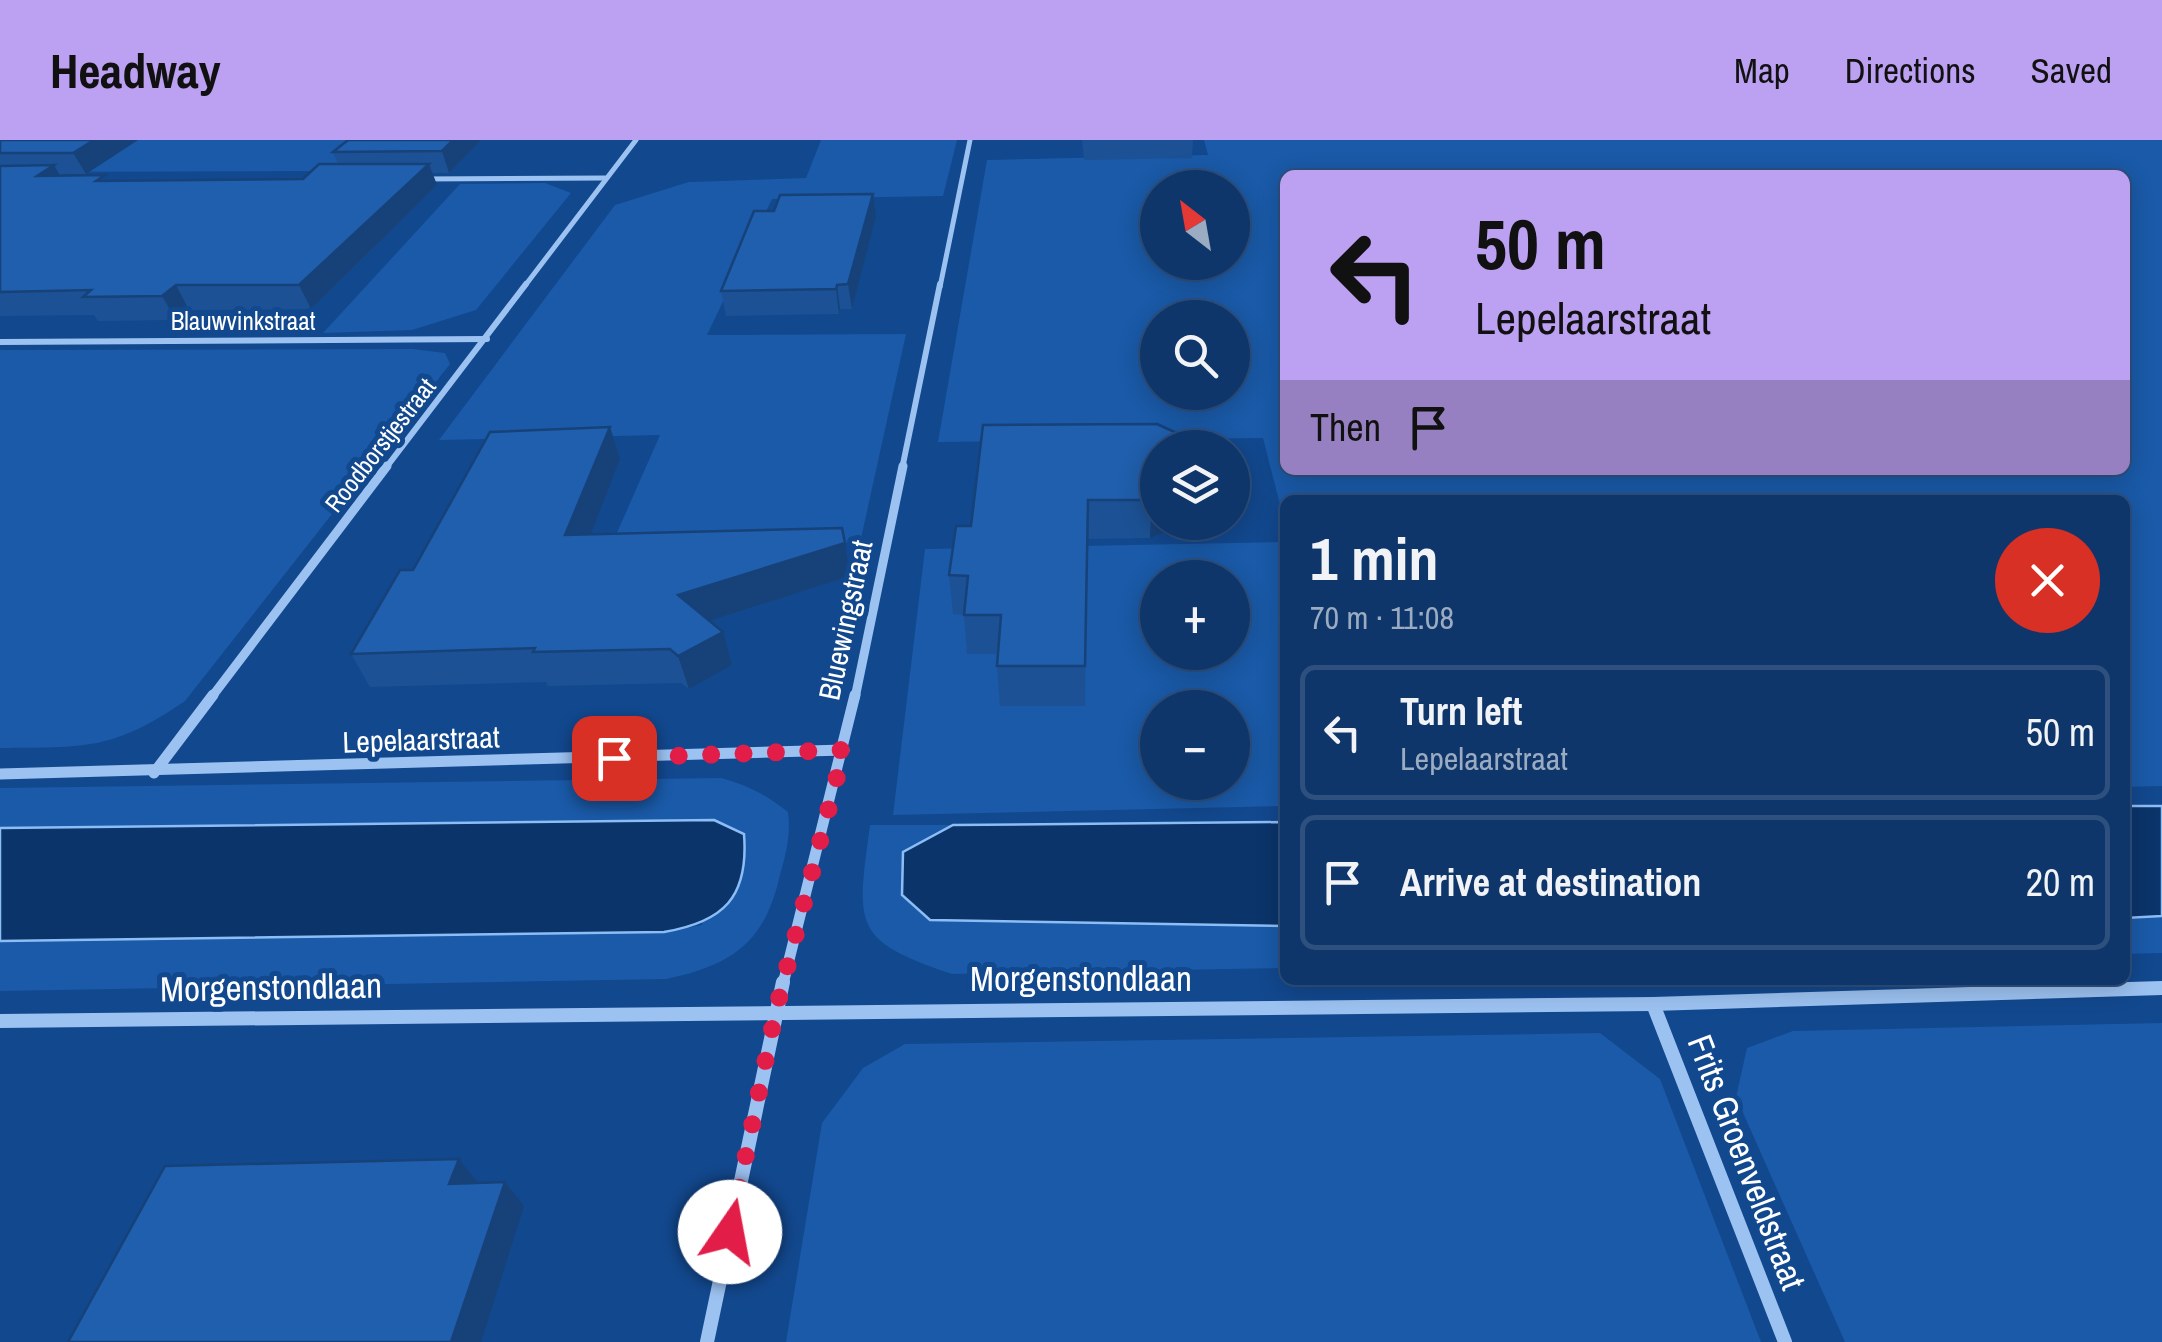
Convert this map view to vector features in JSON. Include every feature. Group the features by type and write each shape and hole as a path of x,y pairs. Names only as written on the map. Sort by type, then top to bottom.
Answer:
{"street":[{"name":"Roodborstjestraat","path":"154,773 636,140"},
{"name":"Bluewingstraat","path":"707,1342 776,1010 844,750 970,140"},
{"path":"410,179 605,178"},
{"name":"Blauwvinkstraat","path":"0,342 487,340"},
{"name":"Lepelaarstraat","path":"0,774 154,773 844,750"},
{"name":"Morgenstondlaan","path":"0,1020 1652,1004 2162,988"},
{"name":"Frits Groenveldstraat","path":"1652,1004 1785,1342"}],"shaded area":[{"path":"0,140 378,140 343,171 0,172"},
{"path":"821,140 957,140 943,196 772,199 707,335 906,334 860,543 612,544 660,435 439,440 615,205 689,182 806,178"},
{"path":"1204,140 2162,140 2162,786 2130,787 2130,495 1280,495 1280,504 1263,438 1250,438 1250,430 1140,430 1140,440 938,442 987,160 1208,155"},
{"path":"545,183 571,193 476,310 412,330 323,333 460,184"},
{"path":"413,349 445,353 450,364 185,701 117,738 77,746 0,748 0,350"},
{"path":"1280,542 1280,806 893,815 925,549"},
{"path":"721,778 756,791 788,812 787,844 774,898 755,934 728,958 690,973 666,979 0,991 0,941 663,932 702,925 713,820 0,828 0,788"},
{"path":"2130,806 2162,806 2162,916 2130,918"},
{"path":"714,820 744,834 742,875 736,890 717,913 685,928 664,932 0,941 0,828"},
{"path":"1280,822 1280,926 930,920 902,895 903,852 953,825"},
{"path":"870,825 953,825 903,852 930,920 1280,926 1280,968 952,974 894,950 878,938 863,907"},
{"path":"2162,916 2162,953 2130,954 2130,918"},
{"path":"2162,1023 2162,1342 1845,1342 1736,1097 1747,1048 1793,1031"},
{"path":"1600,1033 1660,1079 1761,1342 786,1342 822,1123 863,1068 905,1044"}],"building":[{"path":"0,140 94,140 73,153 0,153"},
{"path":"348,140 453,140 442,151 333,152"},
{"path":"319,164 429,164 299,285 176,285 162,296 83,297 91,290 0,292 0,166 54,165 37,176 105,175 96,181 303,179"},
{"path":"873,194 848,284 837,285 836,289 721,291 754,211 774,211 780,195"},
{"path":"1157,424 1170,430 1140,430 1140,500 1088,500 1085,666 997,666 1001,615 964,615 968,576 949,575 956,526 971,526 983,425"},
{"path":"610,427 565,535 842,528 845,543 678,595 723,632 678,656 670,649 533,652 535,648 351,654 400,570 413,570 490,432"},
{"path":"459,1159 449,1184 505,1182 451,1342 68,1342 165,1166"}],"route":[{"path":"614,758 844,750 776,1010 730,1232"}]}
